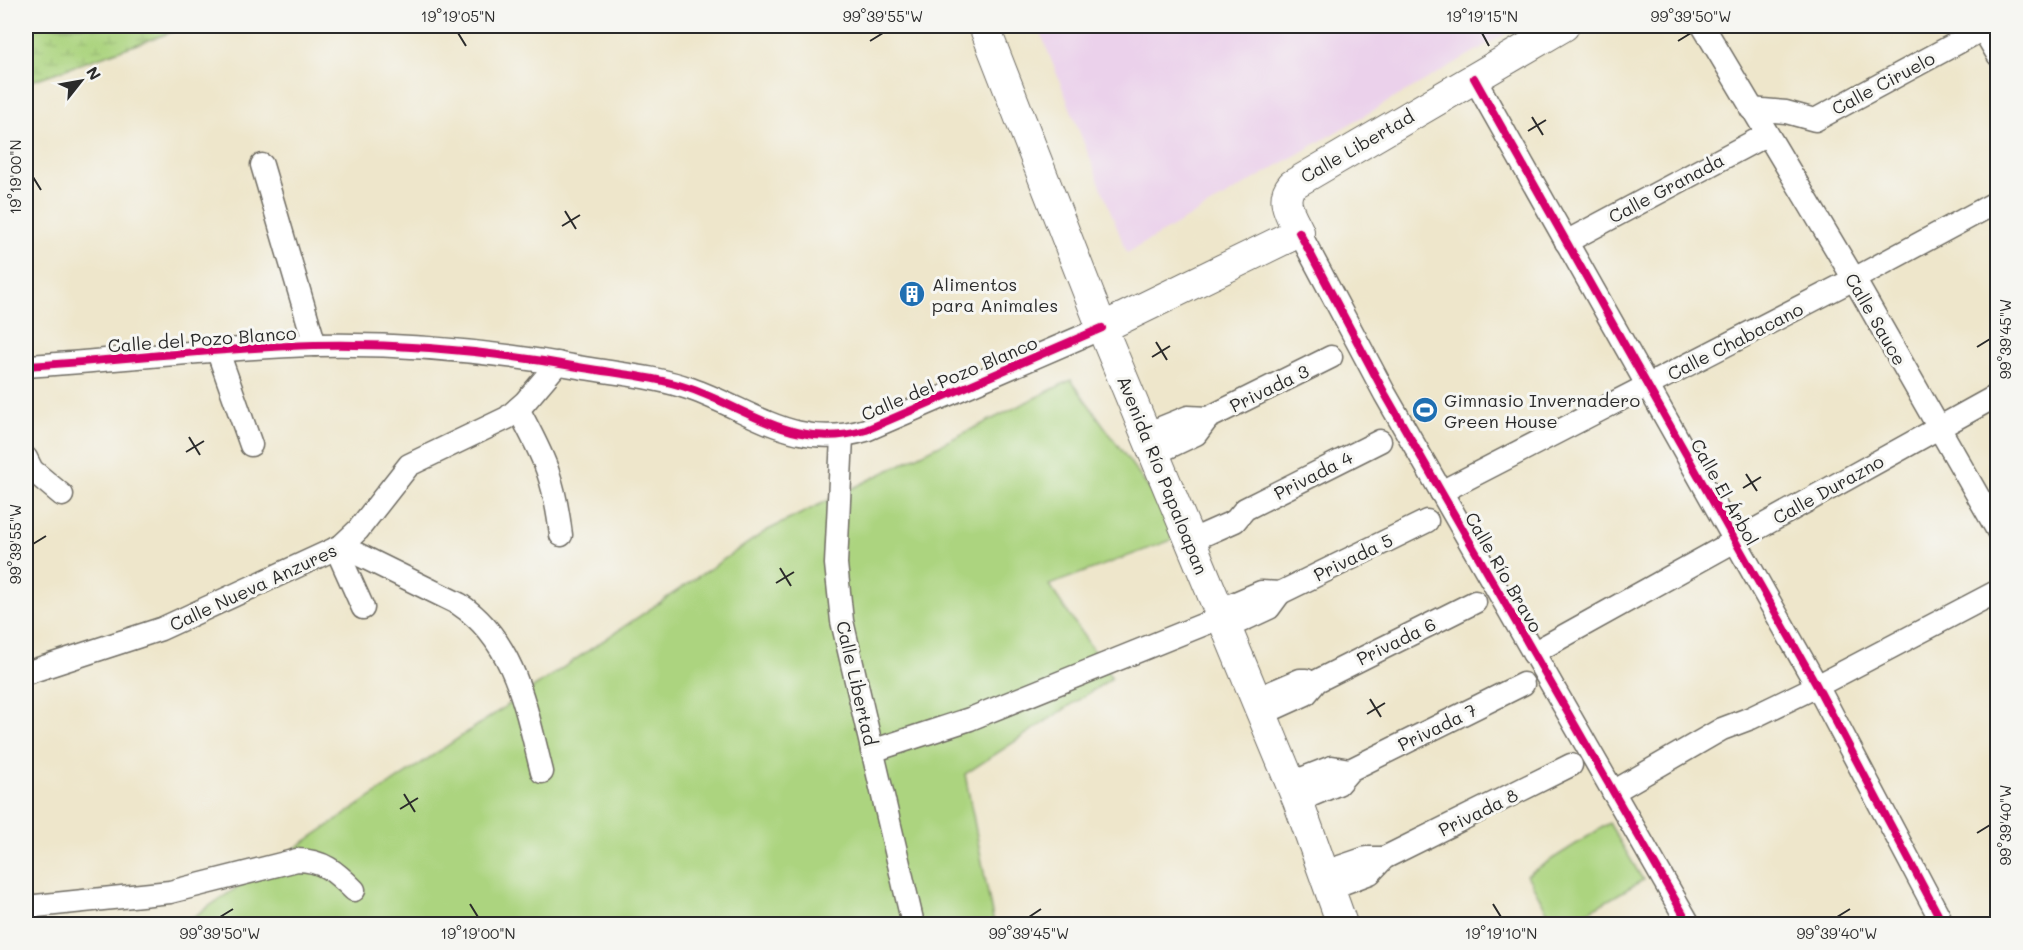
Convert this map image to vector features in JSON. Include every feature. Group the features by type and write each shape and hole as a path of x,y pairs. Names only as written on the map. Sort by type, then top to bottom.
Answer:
{"main road":[{"name":"Avenida Río Papaloapan","path":"984,26 1102,328 1294,792 1328,880 1342,924"},
{"name":"Calle Libertad","path":"1299,232 1286,206 1286,195 1292,184 1564,26"},
{"path":"1102,328 1299,232"}],"street":[{"name":"Calle Sauce","path":"1703,26 1854,279 1998,531"},
{"name":"Calle Ciruelo","path":"1751,109 1786,112 1815,120 1982,27"},
{"path":"1982,27 1998,55"},
{"name":"Calle El Árbol","path":"1474,78 1817,686 1943,924"},
{"name":"Calle Granada","path":"1566,242 1766,135"},
{"path":"262,165 315,345"},
{"name":"Calle Chabacano","path":"1441,492 1854,279 1996,203"},
{"name":"Calle Río Bravo","path":"1299,232 1385,394 1689,924"},
{"name":"Calle del Pozo Blanco","path":"26,366 315,345 415,348 558,363 667,382 708,396 789,432 813,437 842,437 866,430 1102,328"},
{"path":"218,352 251,445"},
{"name":"Privada 3","path":"1150,444 1188,417 1208,418 1331,357"},
{"name":"Calle Nueva Anzures","path":"26,672 161,629 339,547 358,530 409,465 492,426 518,410 558,363"},
{"name":"Calle Durazno","path":"1533,653 1998,395"},
{"path":"518,410 551,473 561,535"},
{"name":"Calle Libertad","path":"842,437 836,564 842,621 913,924"},
{"name":"Privada 4","path":"1187,533 1229,508 1245,509 1380,441"},
{"path":"26,458 32,470 62,495"},
{"name":"Privada 5","path":"872,751 970,719 1222,618 1261,592 1280,593 1427,520"},
{"path":"339,547 363,608"},
{"path":"339,547 459,604 474,614 511,666 521,689 542,772"},
{"path":"1612,792 1722,729 1751,718 1817,686 1998,591"},
{"name":"Privada 6","path":"1259,706 1300,680 1317,681 1475,602"},
{"name":"Privada 7","path":"1294,792 1332,767 1350,770 1523,684"},
{"name":"Privada 8","path":"1328,880 1366,858 1384,858 1571,765"},
{"path":"26,907 129,898 170,891 297,860 310,860 324,864 334,870 354,890"}],"shaded area":[{"path":"1038,26 1519,26 1127,253"}],"green space":[{"path":"26,26 189,26 26,83"},
{"path":"1071,380 1183,536 1049,585 1112,678 965,774 994,924 168,924 193,917 766,531"},
{"path":"1609,823 1643,880 1567,924 1554,924 1527,875"}],"cycle path":[{"path":"1474,78 1817,686 1943,924"},
{"path":"1299,232 1385,394 1689,924"},
{"path":"26,366 314,345 450,350 518,357 665,382 691,389 776,426 818,436 841,435 866,430 1102,328"}],"place":[{"name":"Alimentos para Animales","path":"912,294"},
{"name":"Gimnasio Invernadero Green House","path":"1425,410"}]}
